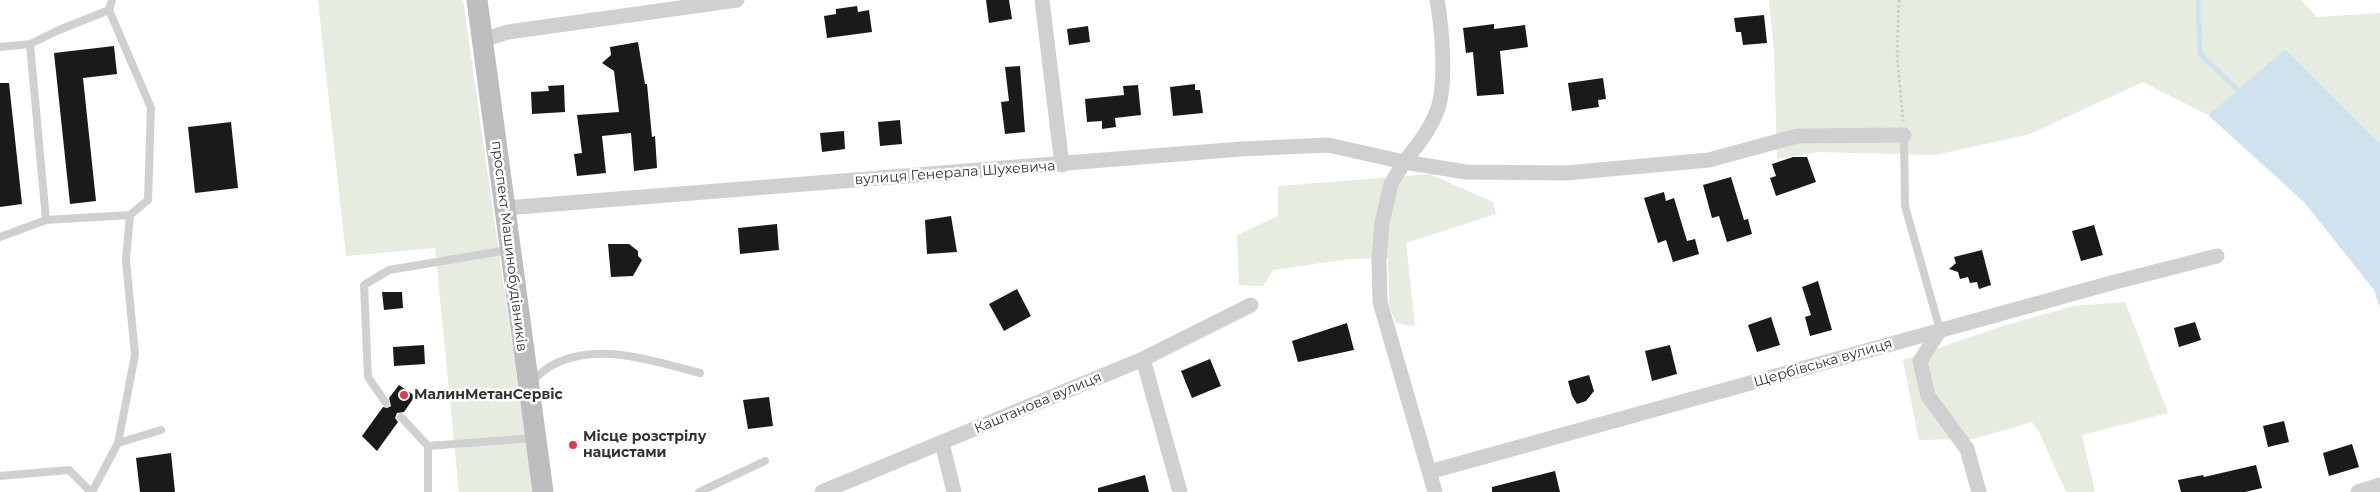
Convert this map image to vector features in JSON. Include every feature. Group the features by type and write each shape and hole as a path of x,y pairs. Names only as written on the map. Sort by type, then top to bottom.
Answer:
{"street":[{"name":"проспект Машинобудівників","path":"477,0 543,492"},
{"path":"482,40 508,32 737,0"},
{"path":"1042,0 1062,165"},
{"path":"1435,492 1380,302 1379,260 1384,214 1391,184 1404,162 1426,133 1438,109 1442,87 1441,22 1437,0"},
{"name":"вулиця Генерала Шухевича","path":"505,208 1062,165 1241,149 1328,145 1404,162 1466,172 1566,173 1709,160 1797,136 1904,134"},
{"name":"Щербівська вулиця","path":"1429,472 1940,330 2217,256"},
{"name":"Каштанова вулиця","path":"822,492 1143,359 1251,305"},
{"path":"1940,330 1920,361 1928,396 1967,449 1979,492"},
{"path":"1143,359 1180,492"},
{"path":"942,443 954,492"},
{"path":"2358,492 2380,485"}],"lane":[{"path":"0,237 46,220 130,215 148,200 151,108 109,10 112,0"},
{"path":"0,48 30,44 109,10"},
{"path":"30,44 46,220"},
{"path":"1904,134 1905,206 1940,330"},
{"path":"0,476 69,470 92,492 118,442 135,355 126,260 130,215"},
{"path":"386,403 368,377 364,285 388,270 510,250"},
{"path":"528,385 549,367 580,355 626,355 700,373"},
{"path":"401,417 428,446 428,492"},
{"path":"118,442 161,430"},
{"path":"428,446 535,438"},
{"path":"699,492 765,461"}],"path":[{"path":"1899,0 1897,53 1904,134"}],"shaded area":[{"path":"318,0 463,0 533,492 459,492 435,248 346,256"},
{"path":"1769,0 2301,0 2317,17 2380,13 2380,144 2285,49 2208,115 2143,82 2030,134 1935,155 1819,152 1777,159 1774,50"},
{"path":"1430,174 1493,202 1496,214 1406,243 1415,326 1396,323 1389,306 1388,258 1350,259 1273,270 1263,286 1239,285 1237,235 1278,216 1278,186"},
{"path":"2125,302 2168,413 2082,435 2095,492 2066,492 2039,432 2032,422 1973,439 1919,440 1903,360 2006,325 2074,306"}],"water":[{"path":"2285,49 2380,144 2380,308 2374,290 2304,202 2208,115"}],"building":[{"path":"986,0 1009,0 1012,19 989,23"},
{"path":"857,6 858,12 869,10 872,32 827,38 824,16 836,14 836,9"},
{"path":"1764,15 1767,43 1743,45 1741,32 1736,32 1734,18"},
{"path":"1494,24 1494,29 1525,25 1528,47 1500,51 1504,94 1477,96 1473,52 1466,53 1463,28"},
{"path":"1088,26 1090,42 1069,45 1067,29"},
{"path":"638,42 645,84 647,84 652,137 655,136 657,168 634,171 631,133 602,136 606,173 577,176 574,154 582,153 577,115 619,112 614,71 602,63 611,55 610,47"},
{"path":"114,46 117,74 83,78 96,201 70,204 54,53"},
{"path":"1020,66 1025,132 1005,134 1001,102 1009,101 1005,67"},
{"path":"1603,78 1606,99 1598,100 1599,107 1572,111 1568,83"},
{"path":"0,83 9,83 22,204 0,207"},
{"path":"1195,84 1195,90 1200,90 1203,113 1173,116 1170,87"},
{"path":"564,85 565,112 532,114 531,92 549,91 548,86"},
{"path":"1138,85 1141,115 1115,118 1116,127 1102,129 1102,121 1087,122 1085,99 1124,95 1123,86"},
{"path":"900,120 902,144 880,146 878,122"},
{"path":"231,122 238,188 195,193 188,127"},
{"path":"844,131 845,149 822,152 820,133"},
{"path":"1793,157 1807,157 1816,182 1776,196 1770,178 1776,176 1772,164"},
{"path":"1731,177 1744,220 1748,219 1752,234 1727,242 1719,216 1712,218 1703,185"},
{"path":"1664,192 1666,201 1674,198 1687,241 1695,239 1699,254 1673,262 1666,240 1658,243 1644,198"},
{"path":"951,216 957,252 927,254 925,220"},
{"path":"777,224 779,250 740,254 738,228"},
{"path":"2094,225 2103,255 2081,261 2072,231"},
{"path":"608,244 629,244 638,251 638,256 642,260 633,276 611,277"},
{"path":"1982,250 1991,285 1979,289 1977,282 1970,283 1968,277 1960,279 1958,272 1949,269 1956,263 1954,257"},
{"path":"1818,281 1832,330 1810,336 1805,317 1811,315 1802,287"},
{"path":"1017,289 1031,316 1004,331 989,304"},
{"path":"382,292 402,292 403,308 384,310"},
{"path":"1771,317 1780,345 1757,352 1748,325"},
{"path":"2195,322 2201,340 2179,347 2174,328"},
{"path":"1347,323 1354,350 1298,362 1292,341"},
{"path":"424,345 425,364 394,366 393,347"},
{"path":"1670,345 1677,374 1652,381 1645,351"},
{"path":"1210,359 1221,386 1192,398 1181,371"},
{"path":"1589,375 1594,391 1586,401 1577,404 1572,396 1568,381"},
{"path":"399,385 415,396 404,412 397,413 395,418 398,422 377,451 362,436 383,407 391,406 389,398"},
{"path":"769,397 773,426 748,429 743,400"},
{"path":"2284,421 2289,442 2268,447 2263,426"},
{"path":"2352,444 2359,467 2329,476 2323,453"},
{"path":"171,453 175,492 140,492 136,458"},
{"path":"2256,465 2262,488 2245,492 2181,492 2178,480 2203,475 2204,477"},
{"path":"1555,471 1560,492 1492,492 1492,487"},
{"path":"1145,475 1149,492 1098,492 1098,488"}],"waterway":[{"path":"2198,0 2200,54 2242,94"}],"place":[{"name":"МалинМетанСервіс","path":"404,395"},
{"name":"Місце розстрілу нацистами","path":"573,445"}]}
